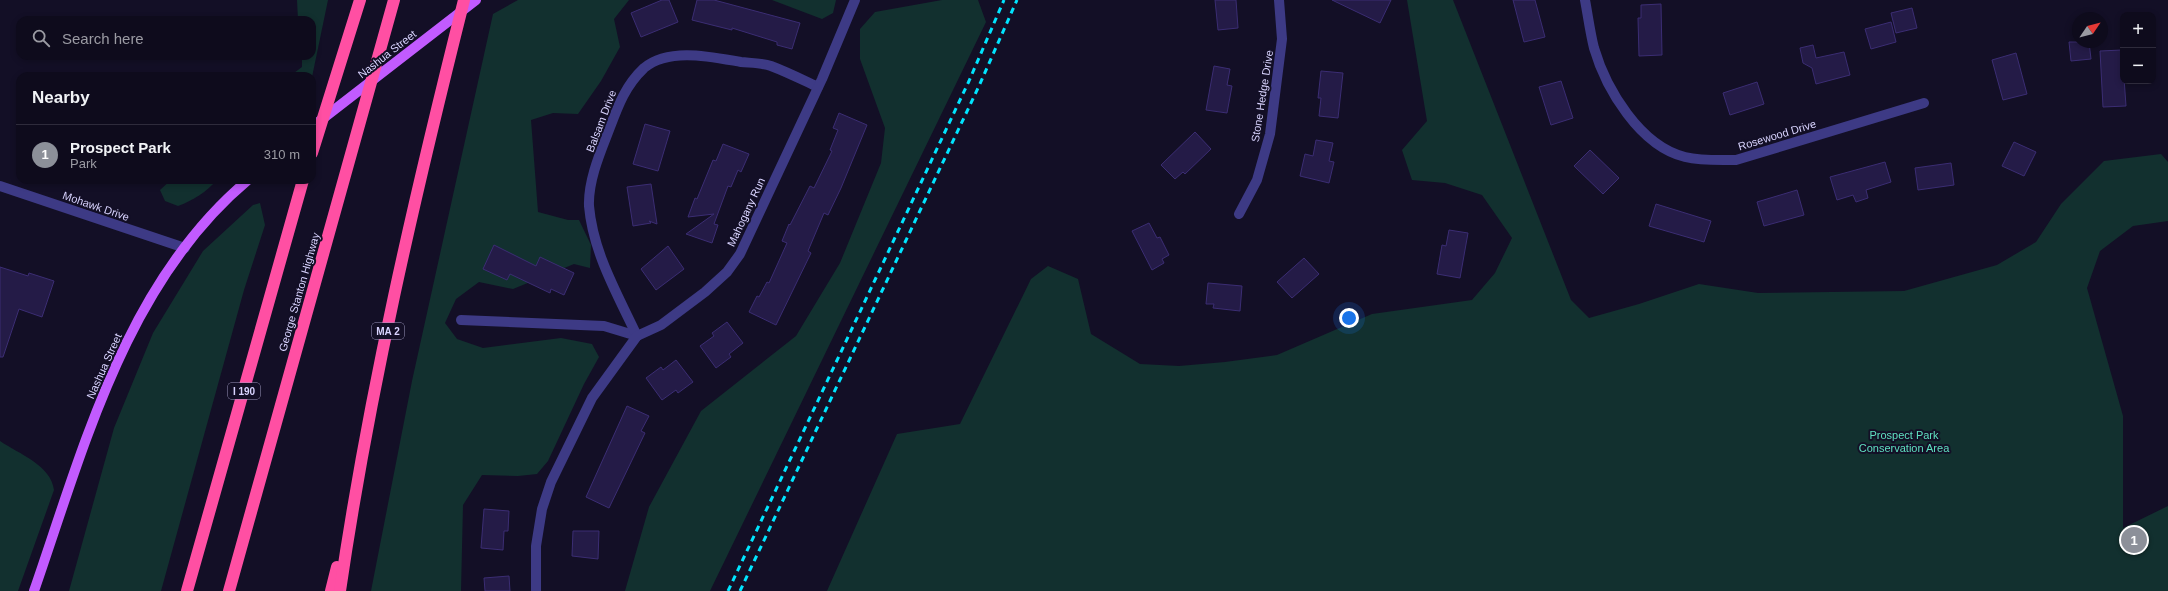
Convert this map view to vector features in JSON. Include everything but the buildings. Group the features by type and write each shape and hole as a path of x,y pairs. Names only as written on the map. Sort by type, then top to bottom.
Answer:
{"highway":[{"path":"316,140 360,0"},
{"name":"George Stanton Highway","path":"229,591 394,0"},
{"name":"MA 2","path":"340,591 355,492 392,311 464,0"},
{"name":"I 190","path":"188,591 302,185"},
{"path":"331,591 355,492"}],"main road":[{"name":"Nashua Street","path":"316,124 476,0"},
{"name":"Nashua Street","path":"34,591 93,420 125,346 150,297 208,219 233,192 243,184"}],"street":[{"name":"Mahogany Run","path":"536,591 536,546 542,509 551,482 592,398 637,336 661,325 705,292 727,272 740,254 818,87 855,0"},
{"name":"Stone Hedge Drive","path":"1239,214 1258,180 1270,134 1282,40 1279,0"},
{"name":"Rosewood Drive","path":"1585,0 1594,48 1609,85 1620,103 1644,133 1664,148 1684,157 1707,161 1736,160 1924,103"},
{"name":"Balsam Drive","path":"637,336 601,257 593,231 589,205 594,176 602,148 627,86 645,67 656,61 669,57 684,56 710,57 770,66 818,87"},
{"name":"Mohawk Drive","path":"0,186 185,248"},
{"path":"462,320 604,326 637,336"}],"green space":[{"path":"297,0 328,0 316,58 316,16 298,16"},
{"path":"518,0 629,0 614,19 620,47 601,81 578,114 553,113 531,120 538,212 568,220 579,220 591,245 590,268 574,264 513,289 479,282 456,299 445,323 457,339 483,348 561,338 592,344 599,357 584,384 548,461 537,474 518,476 482,475 463,505 461,591 371,591 412,381 493,14"},
{"path":"772,0 836,0 833,13 822,19"},
{"path":"942,0 978,0 986,22 710,591 625,591 649,507 701,411 796,336 840,263 881,163 885,128 860,59 860,29 875,12"},
{"name":"Prospect Park Conservation Area","path":"1407,0 1453,0 1571,300 1589,318 1639,304 1699,284 1758,293 1904,291 1997,265 2036,242 2061,204 2104,161 2161,154 2168,162 2168,221 2133,226 2100,251 2087,288 2123,416 2123,528 2168,506 2168,591 827,591 897,434 960,424 1031,279 1048,266 1078,279 1091,334 1140,364 1179,366 1277,355 1372,314 1472,300 1495,273 1512,238 1482,195 1445,183 1412,180 1402,150 1427,121"},
{"path":"302,60 316,60 313,72 295,72 302,67"},
{"path":"167,184 213,184 199,195 178,206 165,201 160,190"},
{"path":"260,203 265,225 244,290 161,591 69,591 114,428 153,333 203,251 253,205"},
{"path":"0,441 41,467 52,481 54,490 18,591 0,591"}],"railway":[{"path":"728,591 969,81 1004,0"},
{"path":"740,591 979,86 1017,0"}],"place":[{"name":"Prospect Park","path":"2134,540"}]}
